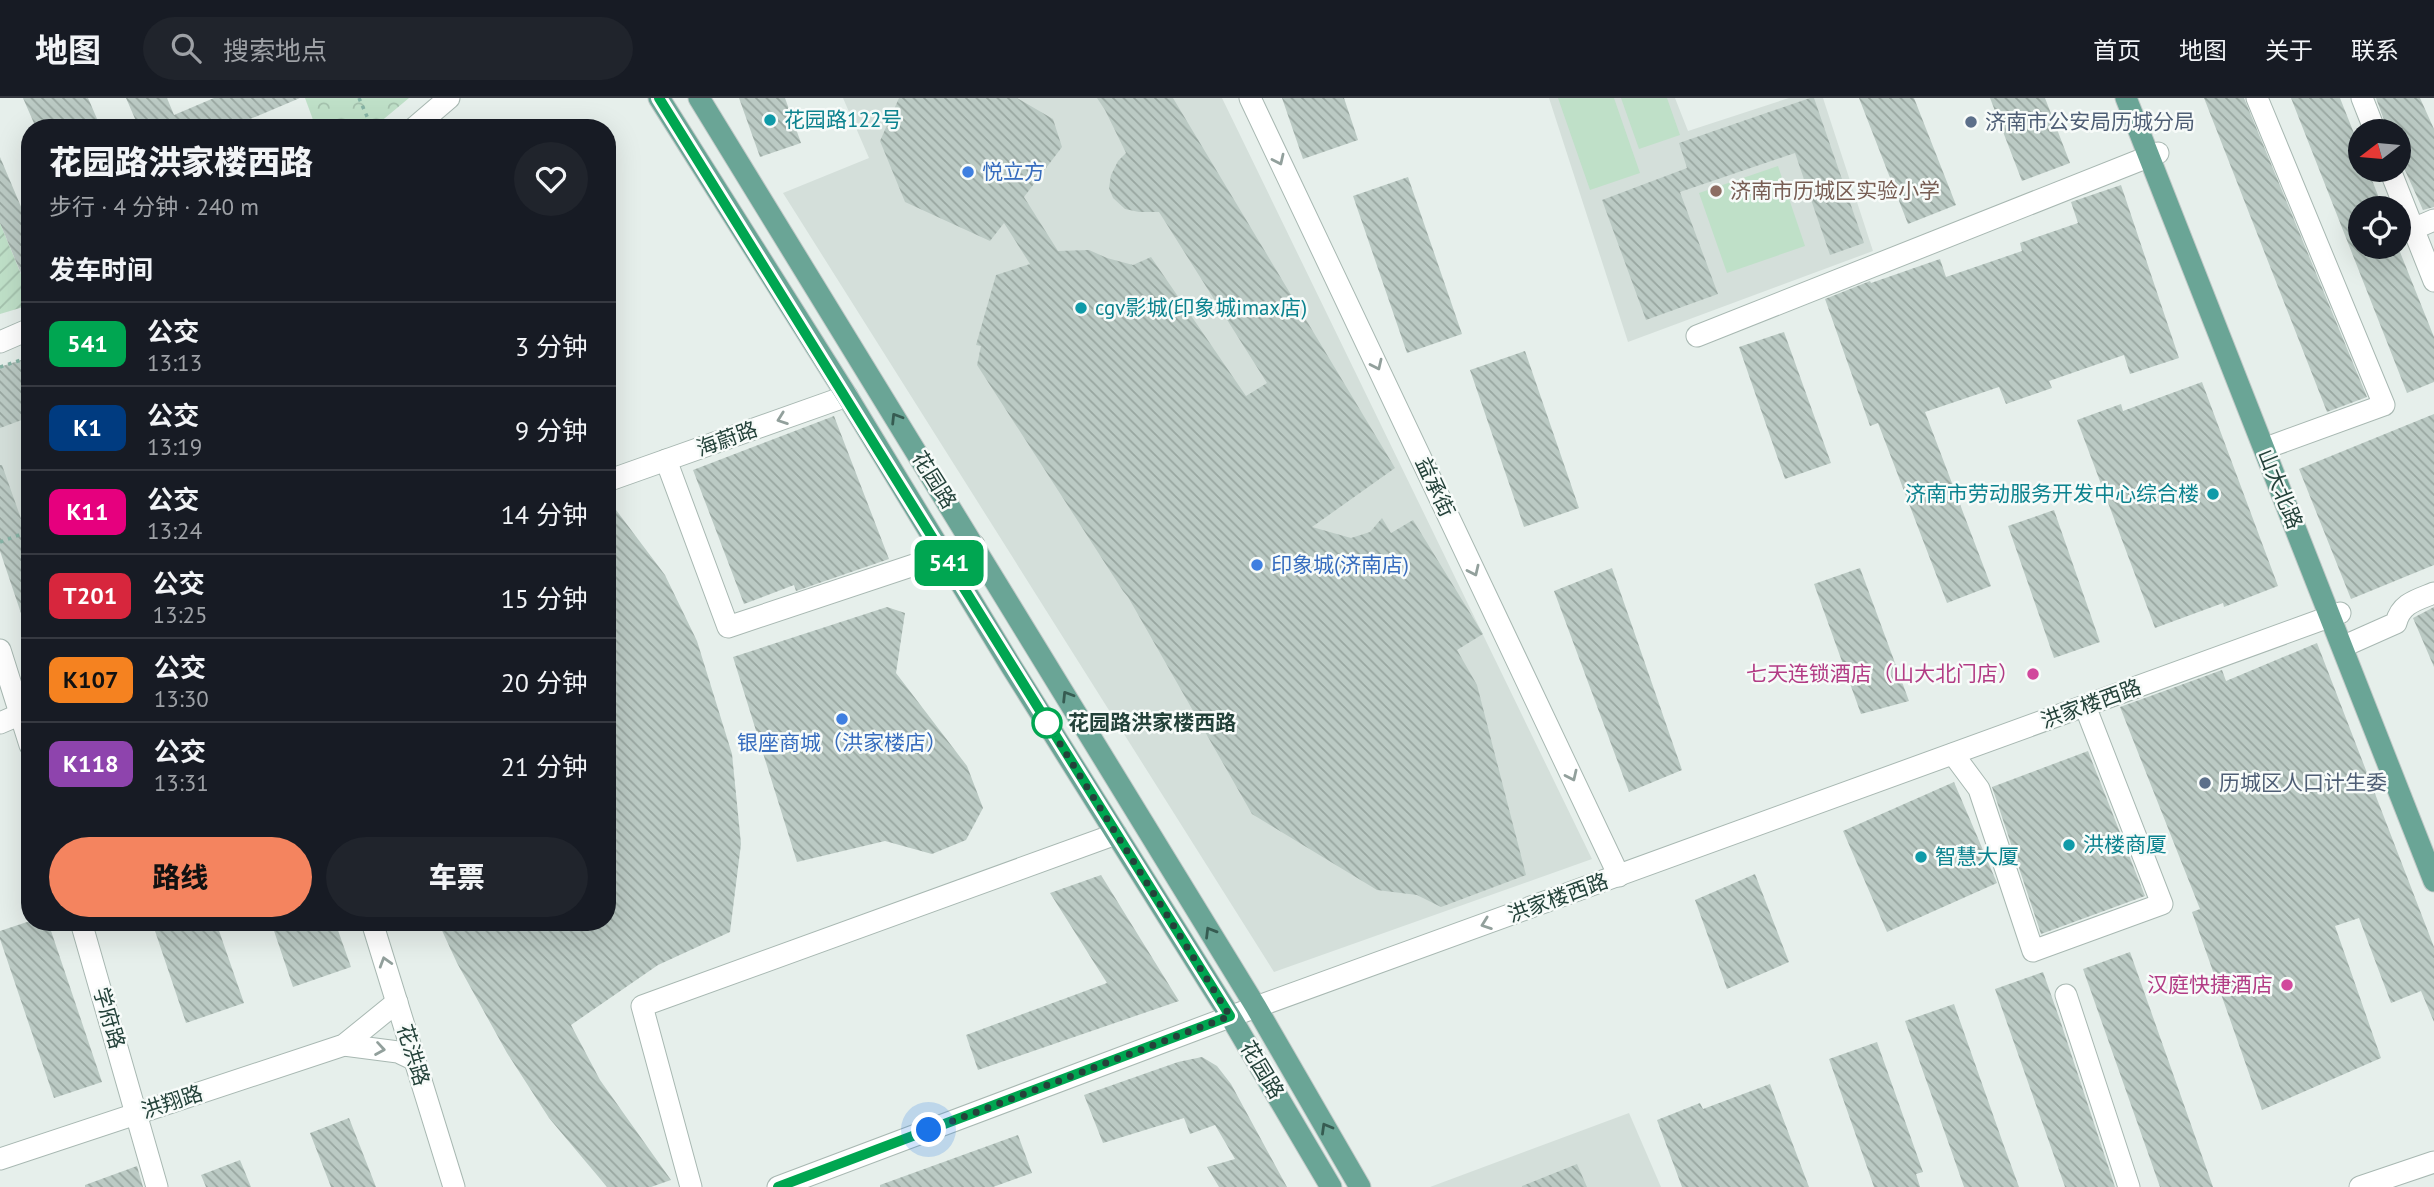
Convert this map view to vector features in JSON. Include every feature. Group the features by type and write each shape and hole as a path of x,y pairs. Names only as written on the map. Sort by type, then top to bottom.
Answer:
{"main road":[{"name":"花园路","path":"659,98 847,396 1230,1016 1331,1187"},
{"name":"花园路","path":"699,98 1256,1007 1360,1187"},
{"name":"山大北路","path":"2126,98 2153,155 2274,445 2434,881"},
{"name":"山大北路","path":"2136,98 2153,155 2335,615 2351,643 2434,857"}],"street":[{"path":"424,119 449,98"},
{"name":"益承街","path":"1250,98 1619,876"},
{"path":"2257,98 2384,405 2274,445"},
{"path":"2362,98 2370,119"},
{"path":"1697,336 2153,155"},
{"path":"2395,182 2434,281"},
{"path":"2413,229 2434,220"},
{"path":"0,342 21,333"},
{"name":"海蔚路","path":"616,478 847,396"},
{"path":"666,460 728,627 974,545"},
{"path":"2351,643 2396,623 2406,605 2434,593"},
{"name":"洪家楼西路","path":"778,1187 1230,1016 2335,615"},
{"path":"0,650 20,677 21,717"},
{"path":"1953,754 1979,789 2033,951 2162,904 2085,706"},
{"path":"0,723 20,714"},
{"path":"691,1187 642,1006 1116,834"},
{"name":"学府路","path":"84,931 157,1187"},
{"name":"花洪路","path":"376,931 454,1187"},
{"path":"2066,995 2129,1187"},
{"name":"洪翔路","path":"0,1159 344,1045 397,1002"},
{"name":"洪翔路","path":"344,1045 398,1052 415,1060"},
{"path":"2360,1187 2434,1162"}],"path":[{"path":"359,98 368,119"},
{"path":"0,367 21,360"},
{"path":"0,542 21,534"}],"shaded area":[{"path":"843,98 1222,98 1592,859 1274,972 783,193 869,158"},
{"name":"济南市历城区实验小学","path":"1549,98 1675,98 1688,131 1789,98 1823,98 1873,251 1628,342"},
{"path":"21,360 21,534 0,542 0,367"},
{"path":"1629,1113 1661,1187 1430,1187"}],"green space":[{"path":"305,98 409,98 384,119 313,119"},
{"path":"1558,98 1614,98 1640,173 1590,190"},
{"path":"1621,98 1667,98 1680,135 1639,149"},
{"path":"1778,166 1805,246 1727,273 1699,193"},
{"path":"0,223 21,274 21,308 0,314"}],"building":[{"path":"23,98 88,98 97,119 32,119"},
{"path":"126,98 167,98 174,115 214,98 300,98 250,119 135,119"},
{"name":"花园路122号","path":"739,98 785,98 801,143 760,157"},
{"name":"印象城(济南店)","path":"899,98 1017,98 1053,119 1062,147 1024,197 1058,251 1089,250 1133,265 1151,257 1246,396 1267,383 1159,212 1125,209 1113,198 1109,188 1111,175 1118,161 1126,153 1097,98 1173,98 1395,468 1312,527 1351,538 1370,532 1382,518 1391,533 1413,520 1483,634 1457,650 1477,685 1526,875 1441,907 1417,895 1377,890 1252,814 1128,597 977,365 981,346 976,345 996,275 1030,264 1004,223 990,241 905,202 880,141"},
{"path":"1282,98 1344,98 1358,140 1303,159"},
{"path":"1814,98 1864,243 1830,255 1795,153 1680,192 1718,294 1646,320 1602,200 1687,168 1679,143"},
{"path":"1859,98 1914,98 1956,205 1908,224"},
{"path":"1990,98 2045,98 2070,163 2022,181"},
{"path":"2204,98 2244,98 2367,397 2327,412"},
{"path":"2291,98 2340,98 2348,119 2348,182 2373,182 2378,196 2348,196 2348,243"},
{"path":"2376,98 2420,98 2434,129 2434,207 2423,210 2410,182 2412,119 2384,119"},
{"path":"0,157 21,207 21,273 0,223"},
{"path":"1408,177 1462,334 1407,353 1353,196"},
{"path":"2121,185 2179,358 2130,374 2124,355 2049,381 2052,388 2006,404 1999,387 1925,412 1991,586 1947,603 1878,423 1870,426 1825,299 1870,281 1871,283 1940,259 1946,277 2022,251 2020,243 2078,223 2071,202"},
{"path":"2354,259 2403,259 2434,337 2434,382 2407,393"},
{"path":"1784,332 1831,463 1785,479 1739,347"},
{"path":"1525,351 1579,508 1524,527 1470,370"},
{"path":"21,360 21,420 0,428 0,367"},
{"path":"2202,382 2278,586 2224,607 2223,603 2155,628 2077,420 2121,404 2123,411"},
{"path":"2434,414 2434,565 2351,599 2299,469"},
{"path":"834,416 889,559 796,591 794,585 744,604 693,470"},
{"path":"2,465 21,519 21,613 0,551"},
{"path":"616,510 665,575 697,641 732,754 741,844 730,932 658,965 571,1025 600,1080 671,1180 651,1187 607,1187 549,1118 507,1053 442,931 616,931"},
{"path":"2054,510 2100,642 2054,658 2008,526"},
{"path":"1612,568 1682,770 1629,792 1554,591"},
{"path":"1860,568 1909,701 1861,714 1814,584"},
{"name":"银座商城（洪家楼店）","path":"887,607 905,613 896,673 967,766 983,808 966,840 932,854 885,841 797,862 733,657"},
{"path":"2434,607 2434,667 2413,618"},
{"path":"2317,643 2434,947 2434,1022 2421,991 2391,1003 2359,918 2335,926 2381,1058 2262,1110 2192,912 2200,909 2120,707 2222,670 2226,681"},
{"name":"洪楼商厦","path":"2088,751 2145,896 2041,934 1992,787"},
{"name":"智慧大厦","path":"1954,782 1997,883 1887,932 1843,831"},
{"path":"1755,874 1789,962 1727,989 1695,900"},
{"path":"1101,875 1179,1001 978,1070 966,1035 1107,983 1050,893"},
{"path":"21,924 21,931 51,931 102,1082 54,1098 0,939 0,931"},
{"path":"155,931 219,931 244,1003 186,1023"},
{"path":"274,931 338,931 351,967 293,987"},
{"path":"2130,952 2213,1187 2160,1187 2083,969"},
{"path":"2043,972 2115,1187 2065,1187 1995,989"},
{"path":"1954,1004 2019,1187 1964,1187 1905,1021"},
{"path":"1877,1042 1923,1172 1916,1174 1920,1187 1874,1187 1829,1059"},
{"path":"1202,1057 1217,1066 1231,1084 1287,1187 1219,1187 1207,1167 1235,1159 1215,1125 1190,1134 1184,1118 1103,1143 1084,1095 1178,1062"},
{"path":"1770,1084 1809,1187 1682,1187 1657,1120 1700,1103 1703,1109"},
{"path":"349,1118 376,1187 331,1187 310,1133"},
{"path":"1018,1135 1032,1173 993,1187 880,1187 880,1185"},
{"path":"240,1160 251,1187 206,1187 201,1175"},
{"path":"1577,1164 1587,1187 1522,1187 1522,1186"},
{"path":"137,1166 143,1187 85,1187 85,1185"}],"bus line":[{"name":"541","path":"659,98 847,396 1011,666 1230,1016 778,1187"}],"place":[{"name":"花园路122号","path":"770,120"},
{"name":"济南市公安局历城分局","path":"1971,122"},
{"name":"悦立方","path":"968,172"},
{"name":"济南市历城区实验小学","path":"1716,191"},
{"name":"cgv影城(印象城imax店)","path":"1081,308"},
{"name":"济南市劳动服务开发中心综合楼","path":"2213,494"},
{"name":"印象城(济南店)","path":"1257,565"},
{"name":"七天连锁酒店（山大北门店）","path":"2033,674"},
{"name":"银座商城（洪家楼店）","path":"842,719"},
{"name":"花园路洪家楼西路","path":"1047,723"},
{"name":"历城区人口计生委","path":"2205,783"},
{"name":"洪楼商厦","path":"2069,845"},
{"name":"智慧大厦","path":"1921,857"},
{"name":"汉庭快捷酒店","path":"2287,985"}],"route":[{"path":"929,1130 1230,1016 1047,723"}]}
